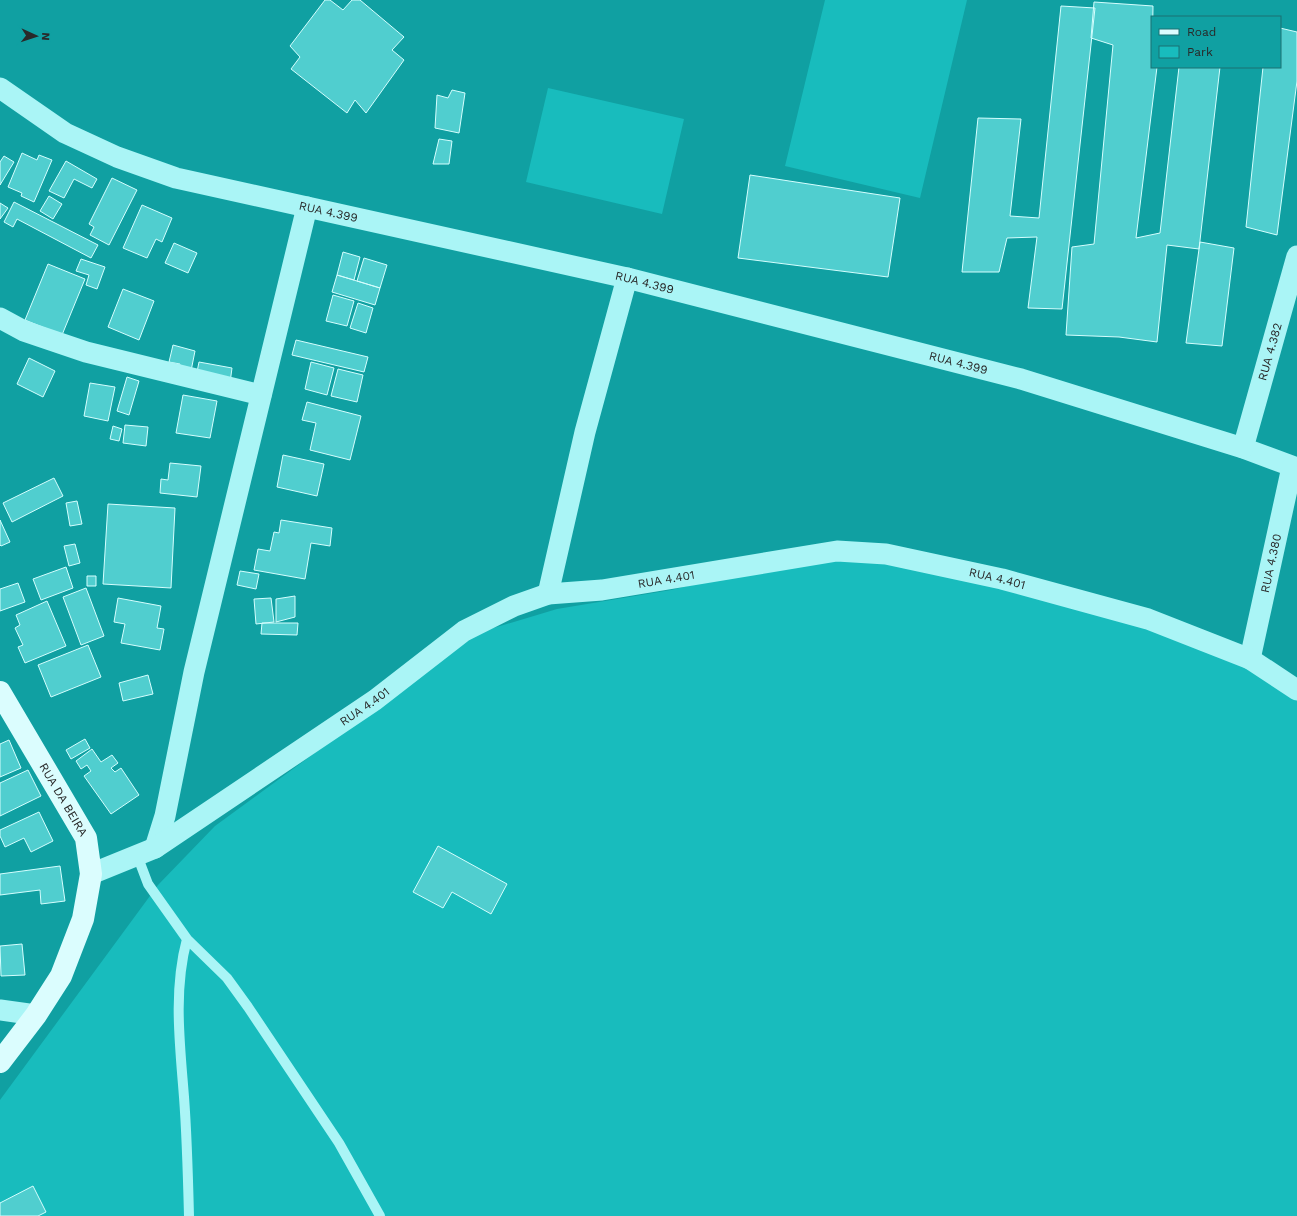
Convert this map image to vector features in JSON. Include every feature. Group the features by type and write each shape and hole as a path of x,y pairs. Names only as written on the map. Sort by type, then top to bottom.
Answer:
{"main road":[{"name":"RUA DA BEIRA","path":"0,692 86,838 91,874 83,920 61,976 36,1015 0,1062"}],"street":[{"name":"RUA 4.399","path":"0,88 65,133 117,157 176,178 626,278 1021,379 1243,448 1294,468"},
{"path":"146,851 165,816 194,672 307,207"},
{"name":"RUA 4.382","path":"1243,448 1297,256"},
{"path":"548,594 585,432 626,278"},
{"path":"0,318 24,331 86,352 261,395"},
{"name":"RUA 4.380","path":"1250,659 1294,468"},
{"name":"RUA 4.401","path":"91,874 146,851 375,700 464,631 514,606 548,594 602,590 837,550 886,554 1002,579 1148,619 1250,659 1297,690"},
{"path":"0,1010 36,1015"}],"lane":[{"path":"146,851 148,884 187,940 227,978 248,1008 339,1143 380,1216"},
{"path":"187,940 181,962 179,1004 189,1216"}],"green space":[{"path":"825,0 967,0 920,198 785,166"},
{"path":"548,88 684,119 662,214 526,182"},
{"path":"837,551 1039,589 1230,650 1297,695 1297,1216 0,1216 0,1100 158,885 215,826 480,632 557,609 671,590"}],"building":[{"path":"325,0 330,0 343,10 352,0 360,0 404,37 392,50 404,60 366,113 355,100 347,113 291,69 300,57 290,46"},
{"path":"1094,2 1153,6 1153,16 1151,16 1151,68 1157,68 1136,238 1160,233 1179,68 1220,68 1199,249 1167,245 1157,342 1119,337 1066,335 1072,247 1094,244 1113,45 1091,38"},
{"path":"1061,6 1095,8 1062,309 1028,308 1037,237 1007,238 999,272 962,272 978,118 1021,119 1010,216 1039,218"},
{"path":"1281,28 1297,32 1297,81 1277,235 1246,227 1263,68 1281,68"},
{"path":"452,90 465,93 459,133 435,128 437,95 448,98"},
{"path":"439,139 452,141 449,164 433,164"},
{"path":"22,153 37,160 39,155 52,160 34,202 21,196 22,193 8,187"},
{"path":"4,156 14,162 0,185 0,162"},
{"path":"66,161 97,179 92,188 74,179 64,198 49,191"},
{"path":"750,175 900,198 888,277 738,258"},
{"path":"112,178 137,190 109,245 90,235 94,227 89,224"},
{"path":"49,196 62,204 53,219 40,211"},
{"path":"14,202 98,245 91,258 17,219 13,227 4,222"},
{"path":"0,203 8,208 0,219"},
{"path":"142,205 172,218 162,242 156,239 147,258 123,248"},
{"path":"1200,242 1234,248 1222,346 1186,343"},
{"path":"174,243 197,253 188,273 165,263"},
{"path":"343,252 360,257 354,280 337,275"},
{"path":"364,258 387,265 380,288 357,281"},
{"path":"81,259 105,267 97,289 86,285 89,275 76,271"},
{"path":"48,264 85,279 62,335 25,320"},
{"path":"337,275 380,288 375,305 332,292"},
{"path":"123,289 154,301 139,340 108,327"},
{"path":"333,295 354,301 347,326 326,321"},
{"path":"358,303 373,308 366,333 350,328"},
{"path":"296,340 368,357 364,372 292,355"},
{"path":"173,345 195,351 191,371 179,368 180,364 169,362"},
{"path":"29,358 55,371 43,397 17,384"},
{"path":"199,362 232,368 230,383 196,377"},
{"path":"311,362 334,368 327,395 305,389"},
{"path":"338,369 363,375 357,402 331,396"},
{"path":"127,377 139,381 129,415 117,411"},
{"path":"90,383 115,387 108,421 84,416"},
{"path":"183,395 217,401 210,438 176,433"},
{"path":"307,402 361,416 350,460 310,450 316,423 302,420"},
{"path":"125,425 148,427 146,446 123,443"},
{"path":"113,426 122,429 119,441 110,439"},
{"path":"283,455 324,464 317,496 277,487"},
{"path":"170,463 201,466 197,497 160,493 161,479 168,480"},
{"path":"54,478 63,496 12,522 3,503"},
{"path":"77,501 82,524 70,526 66,503"},
{"path":"108,504 175,508 171,588 103,584"},
{"path":"0,520 10,542 1,546 0,545"},
{"path":"281,520 332,528 330,546 311,543 305,579 254,570 258,549 270,551 274,532 279,533"},
{"path":"75,544 80,563 69,566 64,546"},
{"path":"66,567 73,588 41,600 33,579"},
{"path":"240,571 259,574 256,589 237,585"},
{"path":"87,576 96,576 96,586 87,586"},
{"path":"18,583 25,602 0,611 0,589"},
{"path":"86,588 104,636 81,645 63,597"},
{"path":"295,596 295,617 276,622 276,599"},
{"path":"118,598 161,606 157,628 164,629 160,650 121,643 125,624 114,622"},
{"path":"271,598 274,622 256,624 254,599"},
{"path":"47,601 66,646 25,663 18,647 23,645 15,628 20,625 16,615"},
{"path":"262,623 298,623 297,635 261,634"},
{"path":"88,645 101,677 51,697 38,665"},
{"path":"148,675 153,694 123,701 119,683"},
{"path":"85,739 90,748 71,759 66,750"},
{"path":"9,740 21,768 0,777 0,744"},
{"path":"92,749 101,762 112,755 118,763 111,768 115,772 121,768 139,795 111,814 84,776 91,771 87,765 81,769 76,761"},
{"path":"28,770 41,796 0,816 0,783"},
{"path":"39,812 53,841 31,852 24,838 5,847 0,836 0,830"},
{"path":"438,846 507,884 491,914 452,892 443,908 413,892"},
{"path":"60,866 65,901 41,904 40,890 0,895 0,874"},
{"path":"22,944 25,975 1,976 0,946"},
{"path":"33,1186 46,1212 38,1216 0,1216 0,1203"}]}
